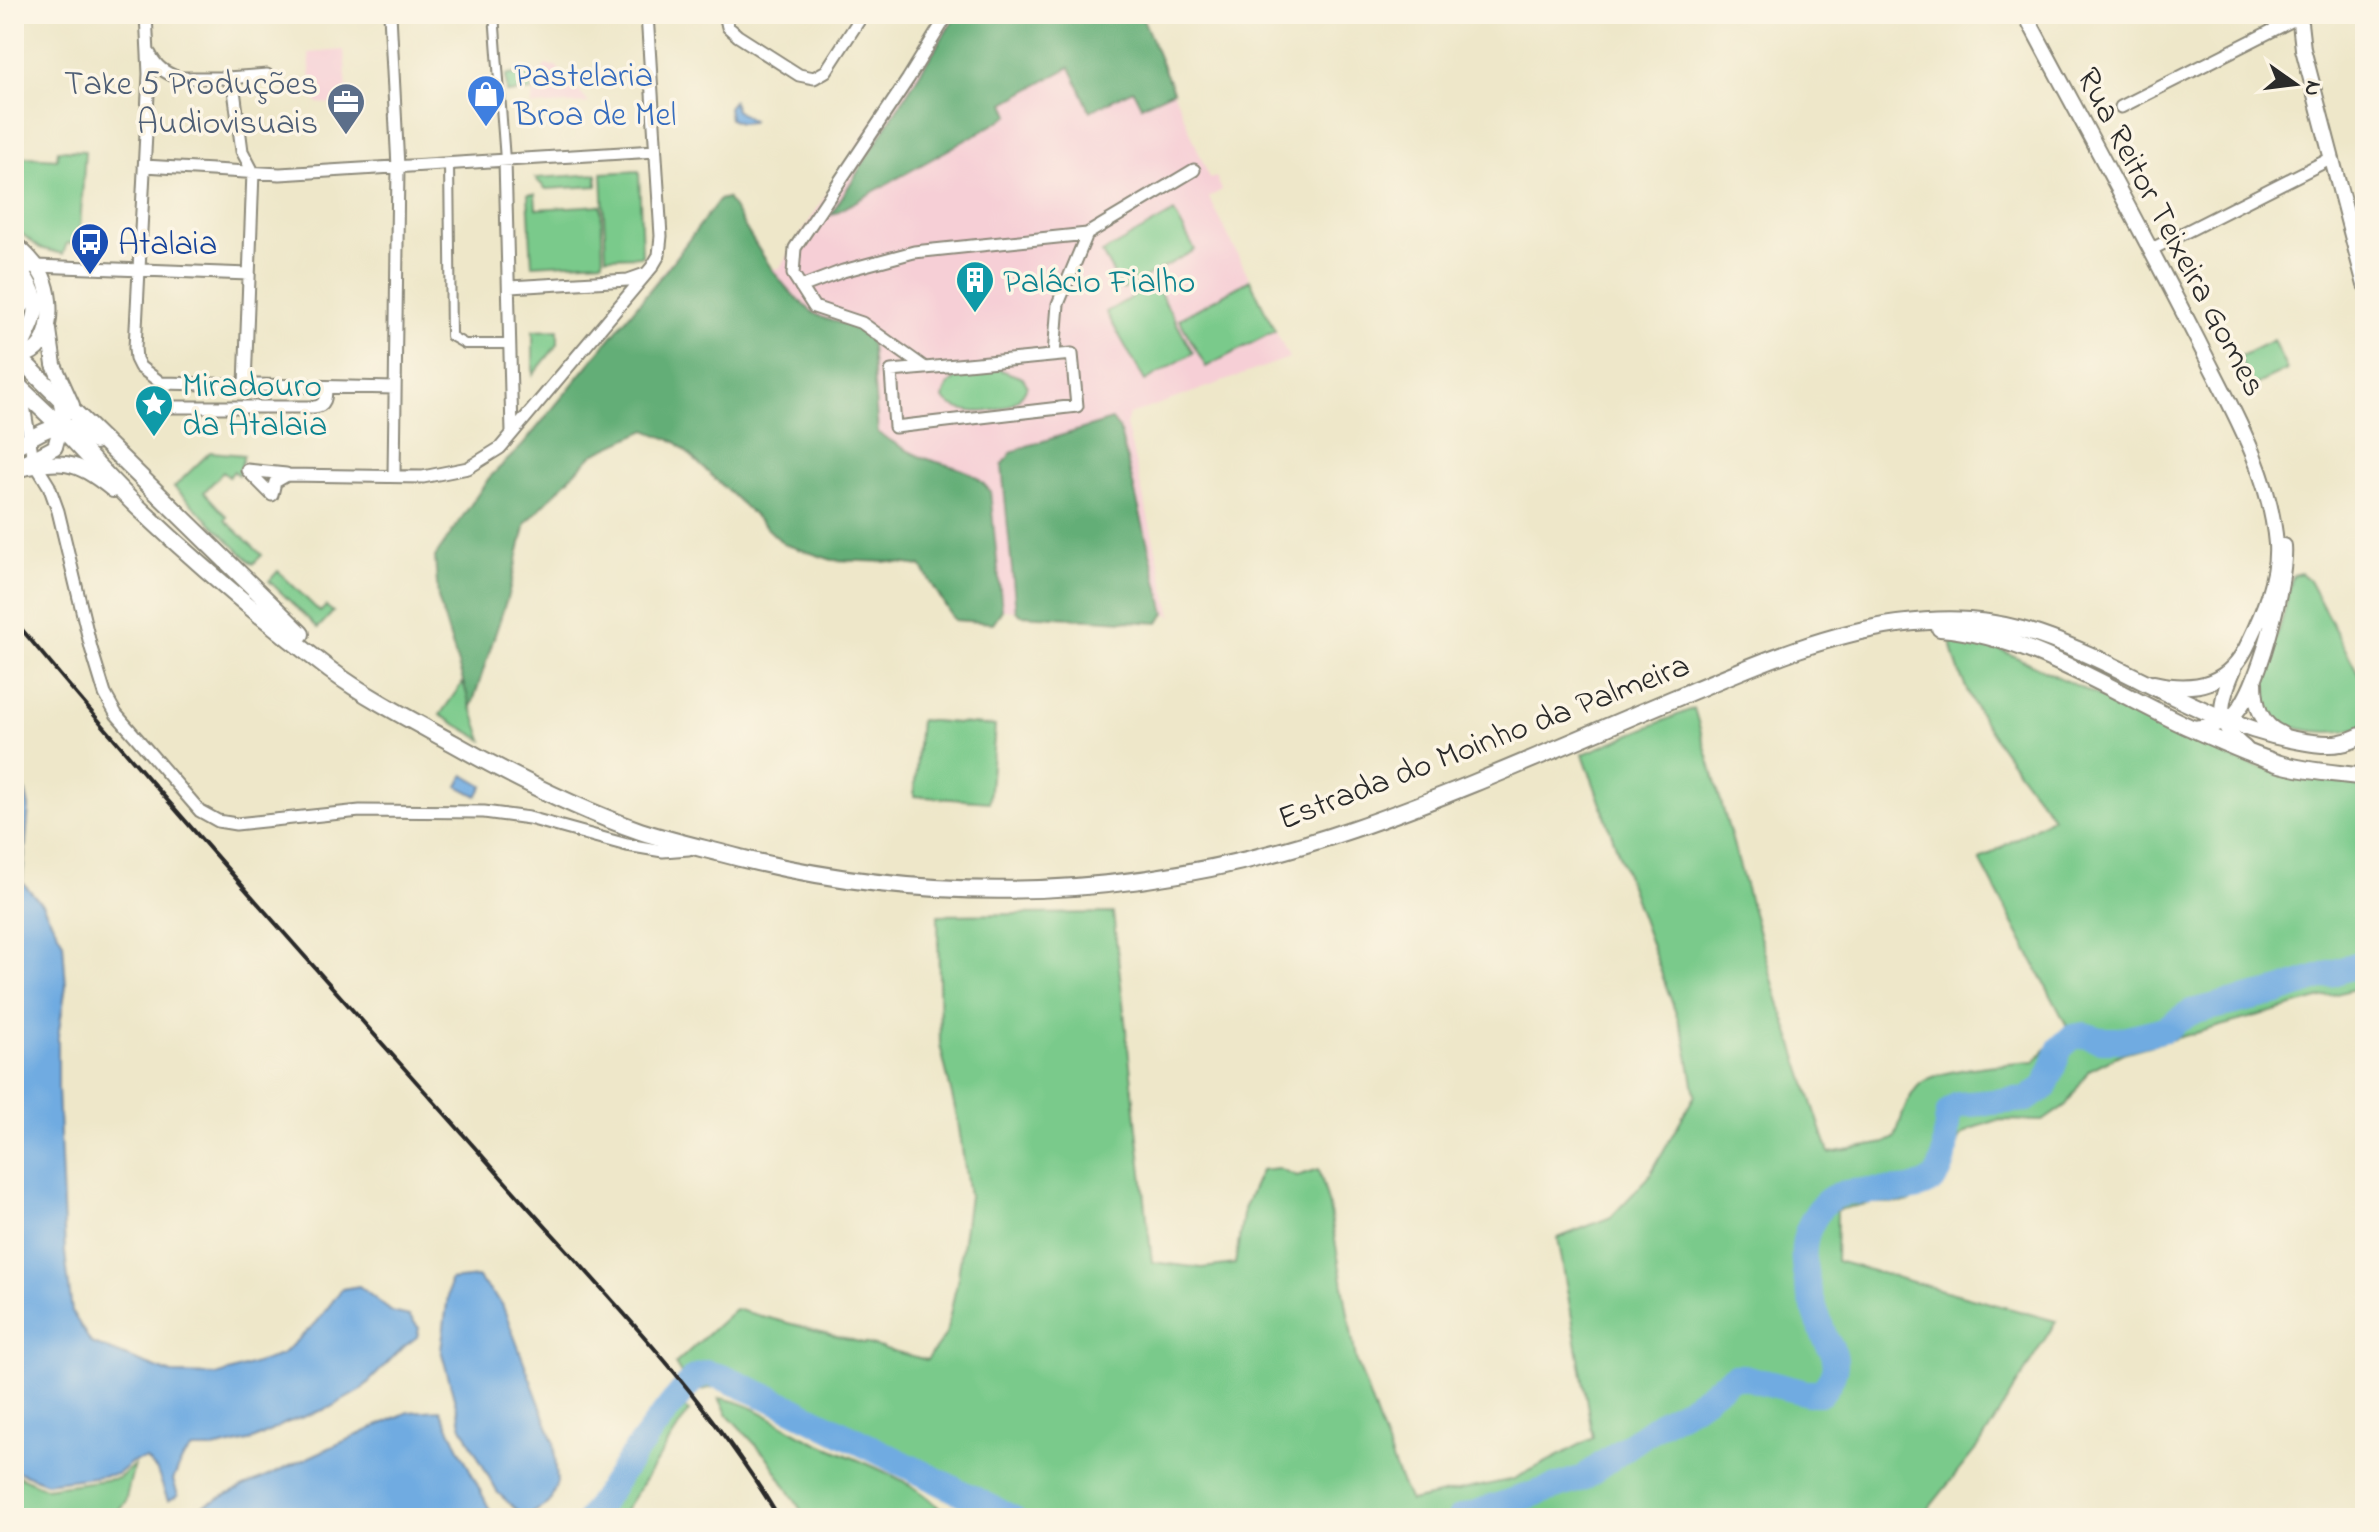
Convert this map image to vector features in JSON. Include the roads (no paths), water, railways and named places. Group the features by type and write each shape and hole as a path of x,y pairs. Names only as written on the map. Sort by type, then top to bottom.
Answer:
{"main road":[{"name":"Estrada do Moinho da Palmeira","path":"15,355 306,638 402,715"},
{"name":"Estrada do Moinho da Palmeira","path":"17,385 140,510 333,672 493,766 570,804 644,832 791,870 931,889 1021,891 1109,884 1209,869 1288,851 1360,827 1822,639 1893,624 1949,618 1998,623 2040,635 2083,652 2224,720 2269,735 2301,742 2338,744 2365,734"},
{"name":"Estrada do Moinho da Palmeira","path":"1893,624 1952,629 2000,639 2046,657 2191,728 2250,752 2302,769 2365,777"}],"street":[{"path":"390,14 398,167 394,476"},
{"path":"494,14 505,160 512,432"},
{"path":"287,475 275,482 272,495 247,470 287,475 423,477 468,468 500,448 656,261 661,243 647,14"},
{"path":"725,14 728,27 738,36 799,75 810,78 826,71 863,14"},
{"path":"925,368 862,323 814,307 793,274 795,248 948,14"},
{"name":"Rua Reitor Teixeira Gomes","path":"2025,14 2244,434"},
{"path":"147,15 148,90 136,359 144,371 161,383 395,388"},
{"path":"2121,107 2299,16 2303,49 2365,285"},
{"path":"149,51 160,69 179,78"},
{"path":"148,90 157,80 267,75"},
{"path":"227,78 234,90 242,151 253,172 245,385"},
{"path":"144,166 280,174 655,151"},
{"path":"2150,250 2330,159"},
{"path":"449,164 451,336 465,344 510,344"},
{"path":"801,287 843,271 914,252 1087,234 1194,170"},
{"path":"1054,355 1058,304 1087,234"},
{"path":"14,243 36,266 46,286 49,346 57,374 69,402 90,427"},
{"path":"21,271 36,266 249,274"},
{"path":"14,317 24,306 21,271"},
{"path":"21,271 36,301 34,316 15,355 17,385 26,401 30,438 58,511 105,694 116,714 200,811 218,821 255,824 360,811 484,812 529,818 627,845 663,851 701,848"},
{"path":"510,287 628,280 646,273"},
{"path":"614,280 621,288 624,300"},
{"path":"15,355 30,355 40,346 47,328 49,307"},
{"path":"1072,354 1077,406 895,427 891,371 925,368 1072,354"},
{"path":"39,464 55,447 61,427 57,374"},
{"path":"161,383 163,407 314,407 325,401 326,387"},
{"path":"14,448 51,428 76,428 90,437 160,508 220,555"},
{"path":"2244,434 2271,504 2276,547 2271,582 2261,617 2234,668 2220,710 2234,740 2250,752"},
{"path":"2191,728 2224,720 2240,706 2255,676 2279,599 2285,552 2278,503 2272,485 2244,434"},
{"path":"14,469 39,464 74,465 89,471 179,544"},
{"path":"2142,681 2172,687 2196,687 2234,668"},
{"path":"2255,676 2255,702 2263,719 2275,731 2301,742"}],"water":[{"path":"733,101 736,110 751,122 739,123 730,119 728,107"},
{"path":"464,775 483,786 477,796 458,786"},
{"path":"14,781 24,785 29,807 22,882 42,904 63,942 66,986 58,1036 58,1088 65,1252 72,1312 91,1343 172,1374 219,1375 281,1355 316,1323 342,1289 359,1286 392,1312 409,1316 419,1328 417,1337 361,1390 329,1408 286,1423 253,1440 213,1449 192,1449 183,1458 173,1480 178,1495 168,1501 157,1471 146,1459 132,1462 117,1474 46,1483 14,1470"},
{"path":"477,1277 502,1304 554,1442 557,1482 550,1502 525,1518 497,1492 462,1427 441,1350 450,1280"},
{"path":"440,1410 494,1518 176,1518 408,1412"}],"waterway":[{"path":"1460,1518 1583,1478 1733,1377 1807,1393 1821,1393 1832,1375 1835,1359 1816,1313 1805,1270 1805,1243 1810,1226 1822,1206 1840,1194 1903,1190 1930,1182 1942,1165 1949,1112 1958,1105 2027,1099 2045,1087 2060,1048 2072,1037 2084,1035 2101,1040 2119,1040 2165,1029 2191,1012 2277,992 2365,962"},
{"path":"590,1518 671,1405 694,1378 707,1373 781,1403 1012,1518"}],"railway":[{"path":"14,620 255,900 648,1341 717,1427 779,1518"}],"place":[{"name":"Pastelaria Broa de Mel","path":"486,128"},
{"name":"Take 5 Produções Audiovisuais","path":"346,136"},
{"name":"Atalaia","path":"90,276"},
{"name":"Palácio Fialho","path":"975,314"},
{"name":"Miradouro da Atalaia","path":"154,438"}]}
